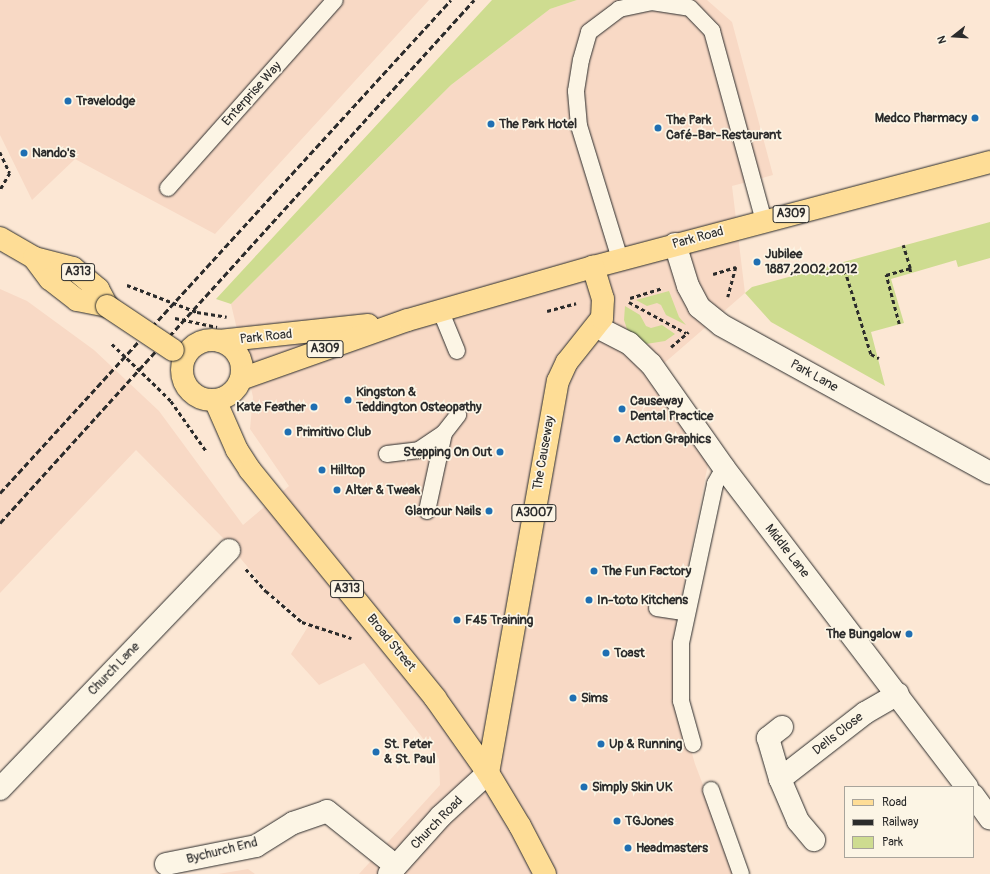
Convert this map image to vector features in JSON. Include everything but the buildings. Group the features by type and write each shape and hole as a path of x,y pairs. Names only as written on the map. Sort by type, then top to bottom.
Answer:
{"main road":[{"name":"Park Road","path":"241,379 408,320 441,312 593,266 990,162"},
{"name":"A313","path":"0,238 34,258 50,279 77,300 108,306 180,353"},
{"name":"The Causeway","path":"488,773 558,381 567,362 597,327 602,318 603,299 593,266"},
{"name":"Park Road","path":"219,341 257,338 408,320"},
{"path":"219,341 228,345 236,352 241,362 241,379 233,392 215,400 204,399 189,389 182,371 180,353 201,342 219,341"},
{"name":"Broad Street","path":"215,400 237,450 250,470 426,687 488,773 520,826 545,874"}],"street":[{"name":"Park Lane","path":"675,244 686,281 699,307 720,325 990,473"},
{"name":"Middle Lane","path":"597,327 629,343 641,353 724,468 898,694 966,786"},
{"name":"Church Lane","path":"0,789 228,550"},
{"name":"Dells Close","path":"780,779 865,713 898,694"},
{"path":"782,727 768,738 780,779 798,821 814,840"},
{"name":"Church Road","path":"393,870 441,816 488,773"},
{"path":"974,796 990,818"},
{"name":"Bychurch End","path":"166,864 256,846 293,823 327,811 393,870"}],"lane":[{"name":"Enterprise Way","path":"168,188 335,0"},
{"path":"620,259 579,126 576,92 581,60 589,32 619,9 652,2 690,8 712,31 764,221"},
{"path":"441,312 457,351"},
{"path":"387,454 419,450 444,433 458,415"},
{"path":"427,511 444,433"},
{"path":"693,744 681,701 681,643 715,484 724,468"},
{"path":"657,608 687,613"},
{"path":"711,790 741,874"}],"path":[{"path":"0,152 10,173 0,190"},
{"path":"903,245 911,273"},
{"path":"686,334 624,300 736,267"},
{"path":"899,324 886,275 910,268"},
{"path":"845,270 871,354 879,358"},
{"path":"120,282 197,312 227,317"},
{"path":"547,311 603,299"},
{"path":"106,338 171,400 209,455"},
{"path":"228,550 266,591 302,622 354,639"}],"shaded area":[{"path":"0,0 429,0 215,234 75,159 32,200 0,135"},
{"path":"577,0 707,0 732,22 773,175 732,186 745,293 647,378 708,464 674,636 675,693 695,764 737,874 359,874 440,785 439,759 364,663 319,685 291,654 309,625 268,591 225,540 136,450 0,593 0,289 27,301 94,350 159,411 243,525 289,486 250,429 253,397 231,304 451,85 550,9"},
{"path":"248,869 255,874 218,874"}],"green space":[{"path":"492,0 577,0 550,9 451,85 231,304 216,299"},
{"path":"990,222 990,258 958,267 956,260 891,279 904,323 871,332 885,386 771,322 745,293 752,287"},
{"path":"669,291 679,317 686,325 666,315 661,305 657,303 647,306 636,300"},
{"path":"625,306 640,315 646,326 651,328 662,325 675,334 665,341 646,344 632,336 627,329 624,320"}],"railway":[{"path":"0,493 451,0"},
{"path":"0,523 474,0"}],"place":[{"name":"Travelodge","path":"68,101"},
{"name":"Medco Pharmacy","path":"975,118"},
{"name":"The Park Hotel","path":"491,124"},
{"name":"The Park Café-Bar-Restaurant","path":"658,128"},
{"name":"Nando's","path":"24,153"},
{"name":"Jubilee 1887,2002,2012","path":"757,262"},
{"name":"Kingston & Teddington Osteopathy","path":"348,400"},
{"name":"Kate Feather","path":"314,407"},
{"name":"Causeway Dental Practice","path":"622,409"},
{"name":"Primitivo Club","path":"288,432"},
{"name":"Action Graphics","path":"617,439"},
{"name":"Stepping On Out","path":"500,452"},
{"name":"Hilltop","path":"322,470"},
{"name":"Alter & Tweak","path":"337,490"},
{"name":"Glamour Nails","path":"489,511"},
{"name":"The Fun Factory","path":"594,571"},
{"name":"In-toto Kitchens","path":"589,600"},
{"name":"F45 Training","path":"457,620"},
{"name":"The Bungalow","path":"909,634"},
{"name":"Toast","path":"606,653"},
{"name":"Sims","path":"573,698"},
{"name":"Up & Running","path":"601,744"},
{"name":"St. Peter & St. Paul","path":"376,752"},
{"name":"Simply Skin UK","path":"584,787"},
{"name":"TGJones","path":"617,821"},
{"name":"Headmasters","path":"628,848"}]}
